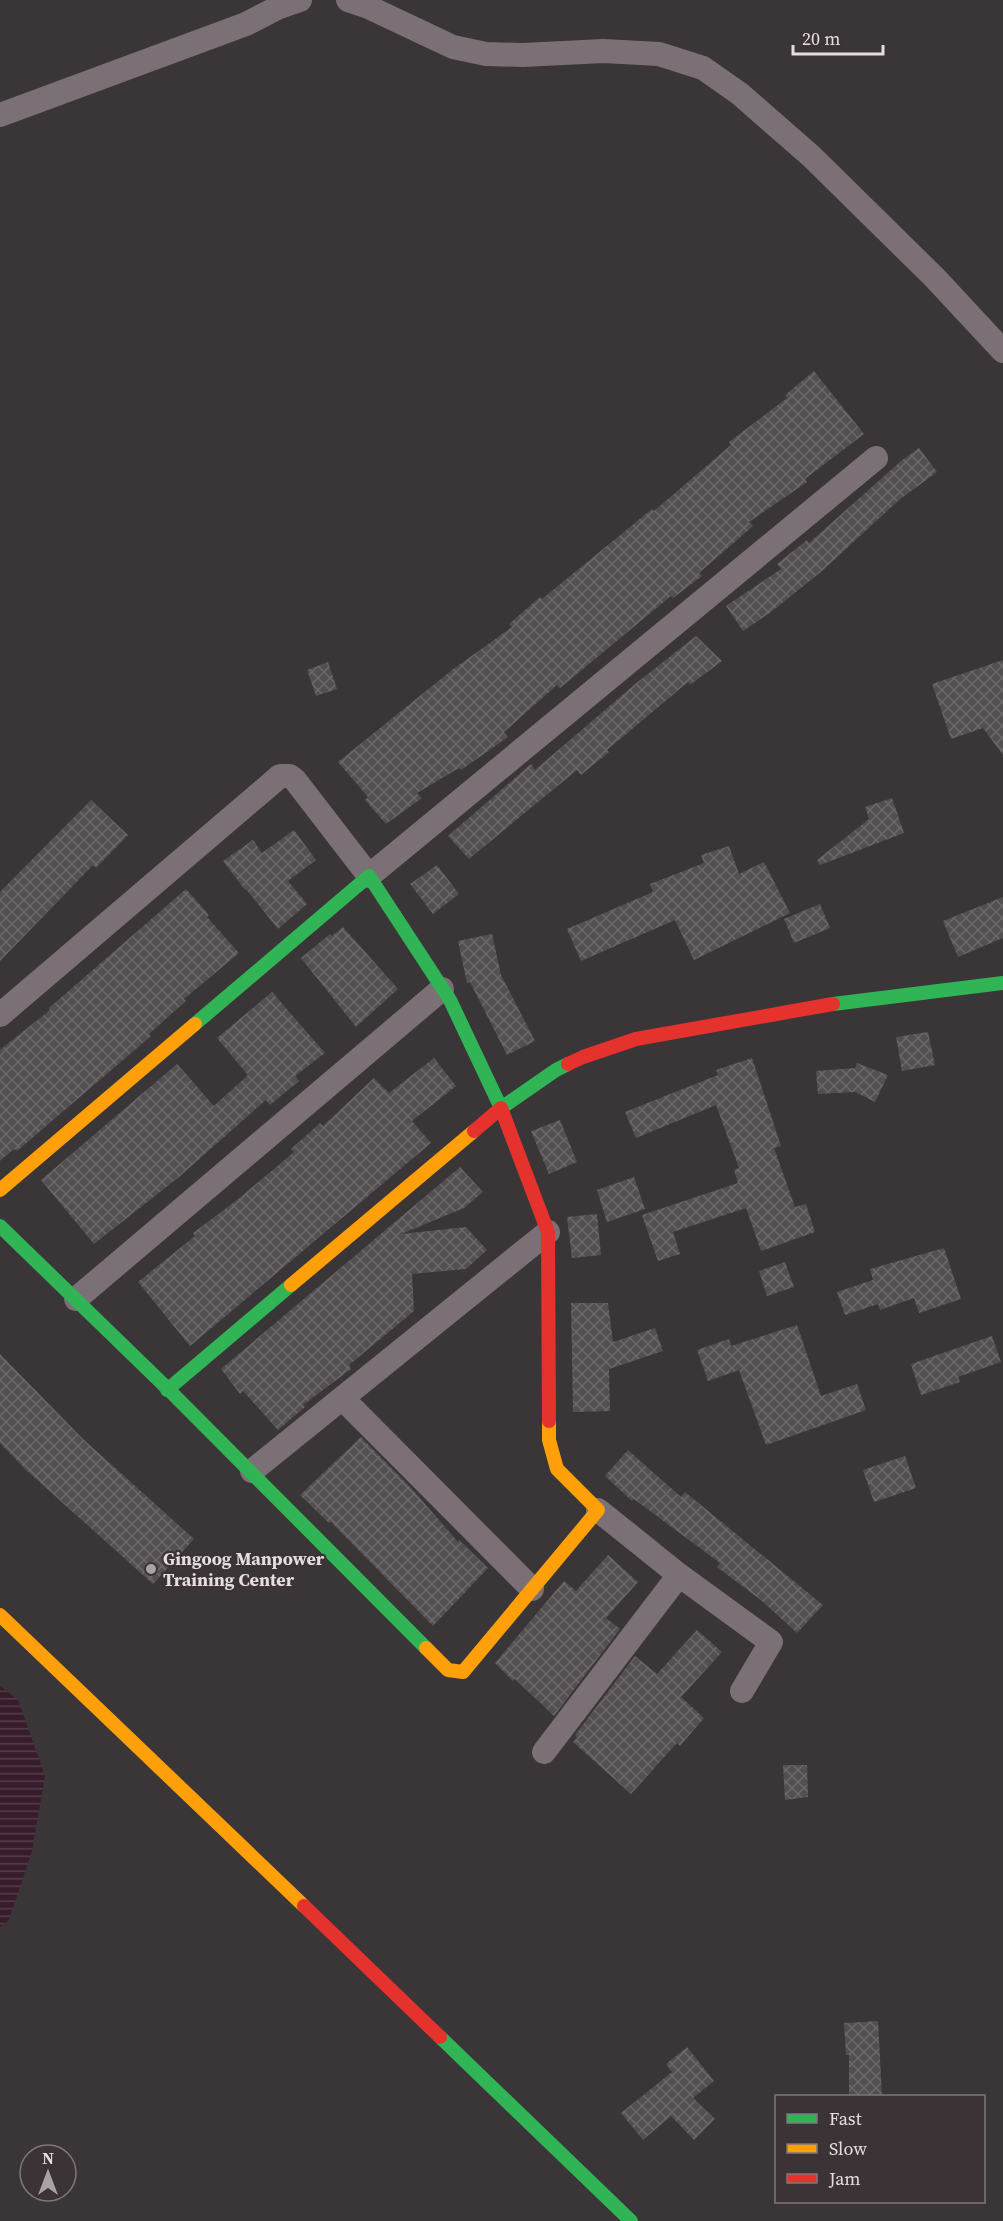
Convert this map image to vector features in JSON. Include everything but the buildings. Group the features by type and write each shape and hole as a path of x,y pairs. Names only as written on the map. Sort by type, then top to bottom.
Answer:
{"street":[{"path":"0,115 246,24 277,8 300,0"},
{"path":"348,0 366,6 453,47 486,54 523,55 603,51 659,54 703,68 740,94 811,156 935,278 1003,351"},
{"path":"0,1190 369,876 876,458"},
{"path":"0,1015 280,776 290,776 295,780 369,876 459,1019 501,1108 548,1232 549,1440 556,1469 598,1510 679,1575 771,1642 742,1691"},
{"path":"167,1390 501,1108 556,1070 583,1057 636,1039 828,1005 1003,983"},
{"path":"76,1299 442,989"},
{"path":"0,1226 252,1471 448,1670 463,1672 598,1510"},
{"path":"252,1471 548,1232"},
{"path":"343,1399 532,1588"},
{"path":"544,1752 679,1575"},
{"path":"0,1615 631,2221"}],"shaded area":[{"path":"0,1686 18,1700 45,1776 32,1851 9,1920 0,1927"}],"traffic: fast":[{"path":"195,1024 369,876 450,1000 501,1108 568,1064"},
{"path":"833,1004 1003,983"},
{"path":"0,1226 170,1391 426,1648"},
{"path":"167,1390 291,1285"},
{"path":"440,2037 631,2221"}],"traffic: slow":[{"path":"0,1190 195,1024"},
{"path":"291,1285 474,1131"},
{"path":"426,1648 448,1670 463,1672 598,1510 557,1469 549,1440 549,1421"},
{"path":"0,1615 304,1906"}],"traffic: jam":[{"path":"568,1064 636,1039 833,1004"},
{"path":"474,1131 501,1108 548,1232 549,1421"},
{"path":"304,1906 440,2037"}],"place":[{"name":"Gingoog Manpower Training Center","path":"151,1569"}]}
